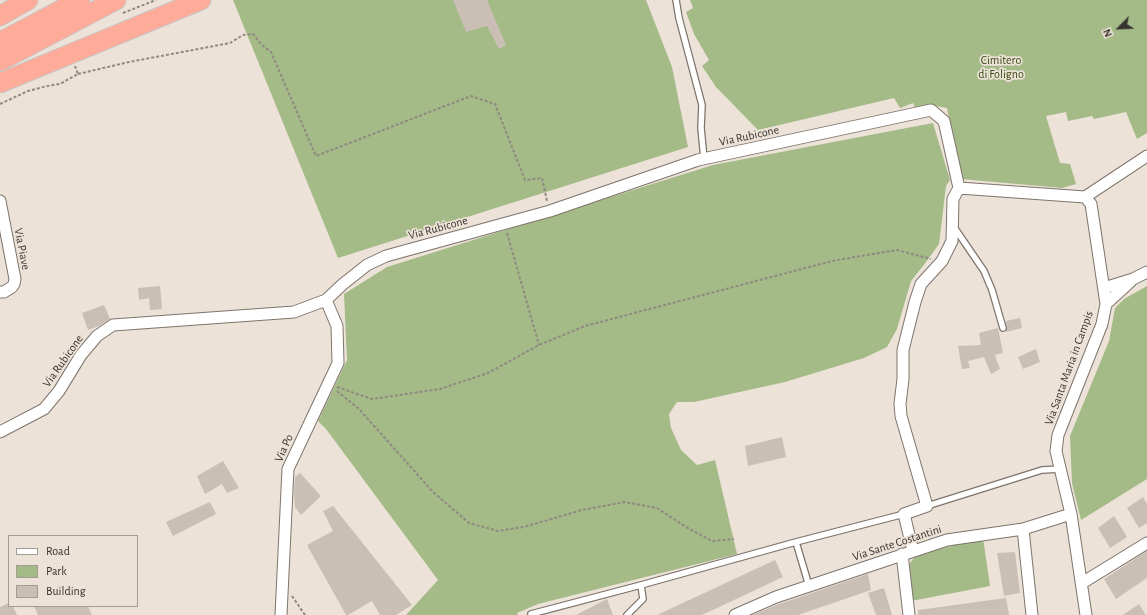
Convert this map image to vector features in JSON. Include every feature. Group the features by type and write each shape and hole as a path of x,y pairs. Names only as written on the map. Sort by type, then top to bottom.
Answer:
{"highway":[{"path":"0,16 28,0"},
{"path":"0,42 80,0"},
{"path":"0,61 116,0"},
{"path":"0,83 201,0"}],"street":[{"name":"Via Rubicone","path":"0,432 44,408 59,391 81,355 97,336 113,325 294,312 326,300 367,265 386,256 550,211 704,159 931,110 944,121 959,188"},
{"path":"913,551 904,514 927,506 901,416 900,404 903,379 903,350 921,284 942,261 952,241 953,199 959,188 1085,197 1147,156"},
{"name":"Via Santa Maria in Campis","path":"1085,197 1091,204 1106,304 1102,324 1058,435 1056,451 1071,514 1086,615"},
{"name":"Via Piave","path":"0,201 15,279 14,284 9,290 0,292"},
{"path":"1104,288 1133,279 1147,272"},
{"path":"1106,304 1133,279"},
{"name":"Via Po","path":"281,615 288,469 338,363 337,326 326,300"},
{"name":"Via Sante Costantini","path":"735,615 776,597 947,540 1023,529 1071,514"},
{"path":"1023,529 1032,615"},
{"path":"1082,583 1147,543"},
{"path":"902,554 909,615"}],"lane":[{"path":"676,0 679,18 702,105 704,159"},
{"path":"952,223 984,271 992,290 1003,328"},
{"path":"927,506 1042,470 1060,469"},
{"path":"531,614 904,514"},
{"path":"796,542 809,586"},
{"path":"627,615 643,599 641,585"}],"path":[{"path":"0,104 28,91 60,84 78,74 129,62 230,43 243,35 253,34 262,45 271,52 316,156 471,96 495,104 525,180 542,178 550,211"},
{"path":"73,60 78,74"},
{"path":"504,224 539,345"},
{"path":"328,384 372,399 440,388 488,373 539,345 585,326 832,261 897,250 942,261"},
{"path":"328,384 359,409 433,492 469,523 498,531 524,527 582,510 625,502 657,508 686,527 712,541 734,539"},
{"path":"283,581 305,615"}],"green space":[{"path":"233,0 646,0 672,67 688,147 338,258"},
{"name":"Cimitero di Foligno","path":"690,0 1147,0 1147,133 1137,139 1126,112 1094,119 1092,116 1068,121 1066,112 1046,116 1060,163 1070,164 1076,184 1062,188 961,179 947,108 931,105 916,110 913,103 900,108 894,98 758,130 716,87 702,66 709,60 694,34 686,12 693,8"},
{"path":"933,123 950,180 946,186 939,244 911,281 897,329 887,347 864,358 785,382 694,402 677,402 669,414 671,428 681,450 697,465 715,460 737,554 538,604 517,613 518,615 406,615 438,580 326,429 318,421 347,360 344,294 387,267 713,165"},
{"path":"1147,286 1147,479 1081,520 1072,483 1070,436 1109,341 1115,308 1124,299"},
{"path":"983,538 990,586 911,601 907,567 916,555"}],"building":[{"path":"453,0 487,0 506,45 499,49 487,26 466,32"},
{"path":"160,286 162,309 150,310 149,298 139,300 138,288"},
{"path":"104,305 110,319 99,326 88,330 82,313"},
{"path":"1020,318 1022,328 1006,332 1006,321"},
{"path":"998,328 1003,353 995,355 1000,369 991,374 984,357 968,361 970,368 962,369 958,346 981,345 979,333"},
{"path":"1036,349 1040,362 1023,369 1018,357"},
{"path":"782,437 786,457 748,466 745,446"},
{"path":"223,461 239,488 227,493 222,484 205,494 197,476"},
{"path":"300,473 321,496 301,515 295,507 294,492 295,477"},
{"path":"1143,497 1147,504 1147,523 1139,528 1127,508"},
{"path":"210,502 216,514 173,536 166,522"},
{"path":"333,506 412,605 396,615 380,615 372,601 346,615 307,545 333,531 323,511"},
{"path":"1114,516 1127,537 1110,548 1098,528"},
{"path":"1147,551 1147,578 1116,599 1104,579"},
{"path":"1015,552 1020,593 1004,596 997,553"},
{"path":"775,560 783,577 702,615 657,615"},
{"path":"868,574 871,590 798,615 752,615 779,604"},
{"path":"884,588 892,615 876,615 868,593"},
{"path":"1006,598 1009,615 918,615 918,610"},
{"path":"607,599 613,615 576,615"},
{"path":"8,603 8,607 13,607 17,615 0,615 0,607"},
{"path":"1139,604 1146,615 1123,615"},
{"path":"34,607 88,607 92,615 38,615"}]}
